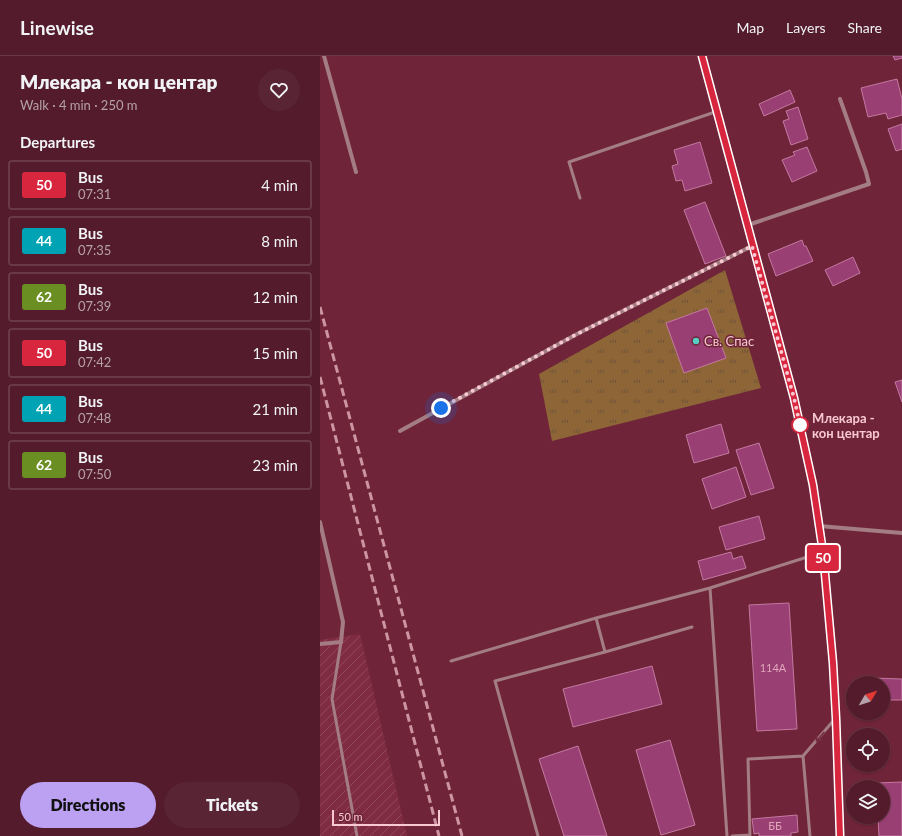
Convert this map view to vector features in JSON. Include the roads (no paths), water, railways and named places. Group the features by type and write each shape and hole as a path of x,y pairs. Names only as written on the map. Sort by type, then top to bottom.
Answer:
{"main road":[{"path":"702,56 792,390 813,485 823,552 833,663 840,836"}],"street":[{"path":"324,56 356,172"},
{"path":"748,225 869,184 840,99"},
{"path":"400,431 577,334 752,246"},
{"path":"320,524 343,622 341,642 320,644"},
{"path":"819,526 902,533"}],"lane":[{"path":"580,198 569,162 717,111"},
{"path":"451,660 596,618 710,588 823,552"},
{"path":"710,588 727,836"},
{"path":"596,618 605,652"},
{"path":"538,836 495,681 692,627"},
{"path":"341,642 332,699 357,836"},
{"path":"732,836 750,835 748,759 803,756 836,718"},
{"path":"803,756 810,836"}],"railway":[{"path":"320,307 462,836"},
{"path":"320,377 439,836"}],"place":[{"name":"Св. Спас","path":"696,341"},
{"name":"Млекара - кон центар","path":"800,425"}]}
